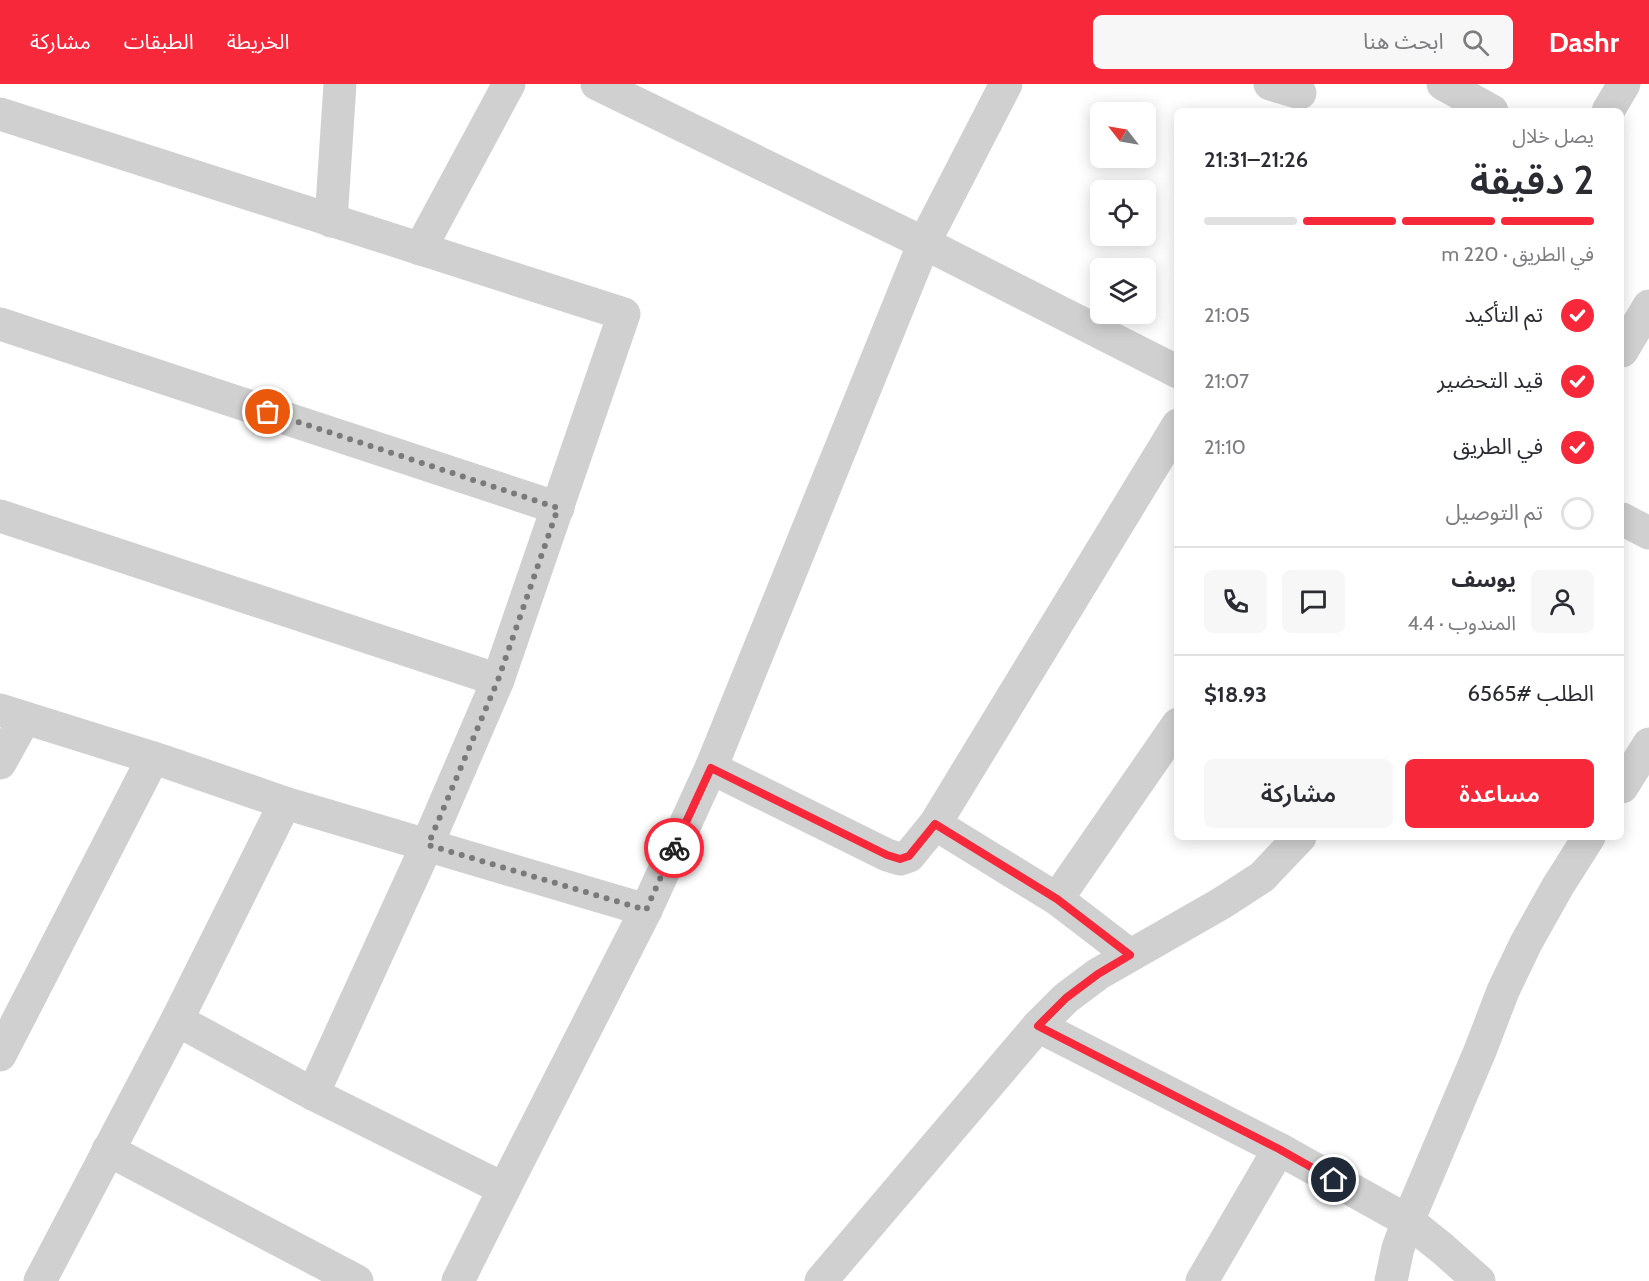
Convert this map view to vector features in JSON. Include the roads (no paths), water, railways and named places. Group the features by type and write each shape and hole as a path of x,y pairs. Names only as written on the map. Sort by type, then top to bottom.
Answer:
{"street":[{"path":"331,221 340,84"},
{"path":"420,249 509,84"},
{"path":"597,84 924,243 1174,370"},
{"path":"458,1281 646,910 711,768 924,243 1006,84"},
{"path":"1443,84 1487,108"},
{"path":"1610,108 1624,84"},
{"path":"0,114 624,314 498,680 428,845 313,1094"},
{"path":"1624,348 1649,306"},
{"path":"0,324 558,508"},
{"path":"711,768 887,855 900,859 909,856 935,824 1174,432"},
{"path":"0,516 498,680"},
{"path":"1624,520 1649,533"},
{"path":"0,764 13,714 285,803 646,910"},
{"path":"1057,899 1174,730"},
{"path":"1624,784 1649,744"},
{"path":"0,1055 153,758"},
{"path":"40,1281 177,1020 285,803"},
{"path":"935,824 1057,899 1130,955"},
{"path":"820,1281 1038,1026 1066,998 1098,974 1222,903 1262,877 1297,840"},
{"path":"1391,1281 1398,1248 1408,1221 1503,991 1552,895 1587,840"},
{"path":"177,1020 313,1094 504,1189"},
{"path":"1038,1026 1279,1149 1408,1221 1479,1281"},
{"path":"1202,1281 1279,1149"},
{"path":"108,1150 357,1281"}]}
